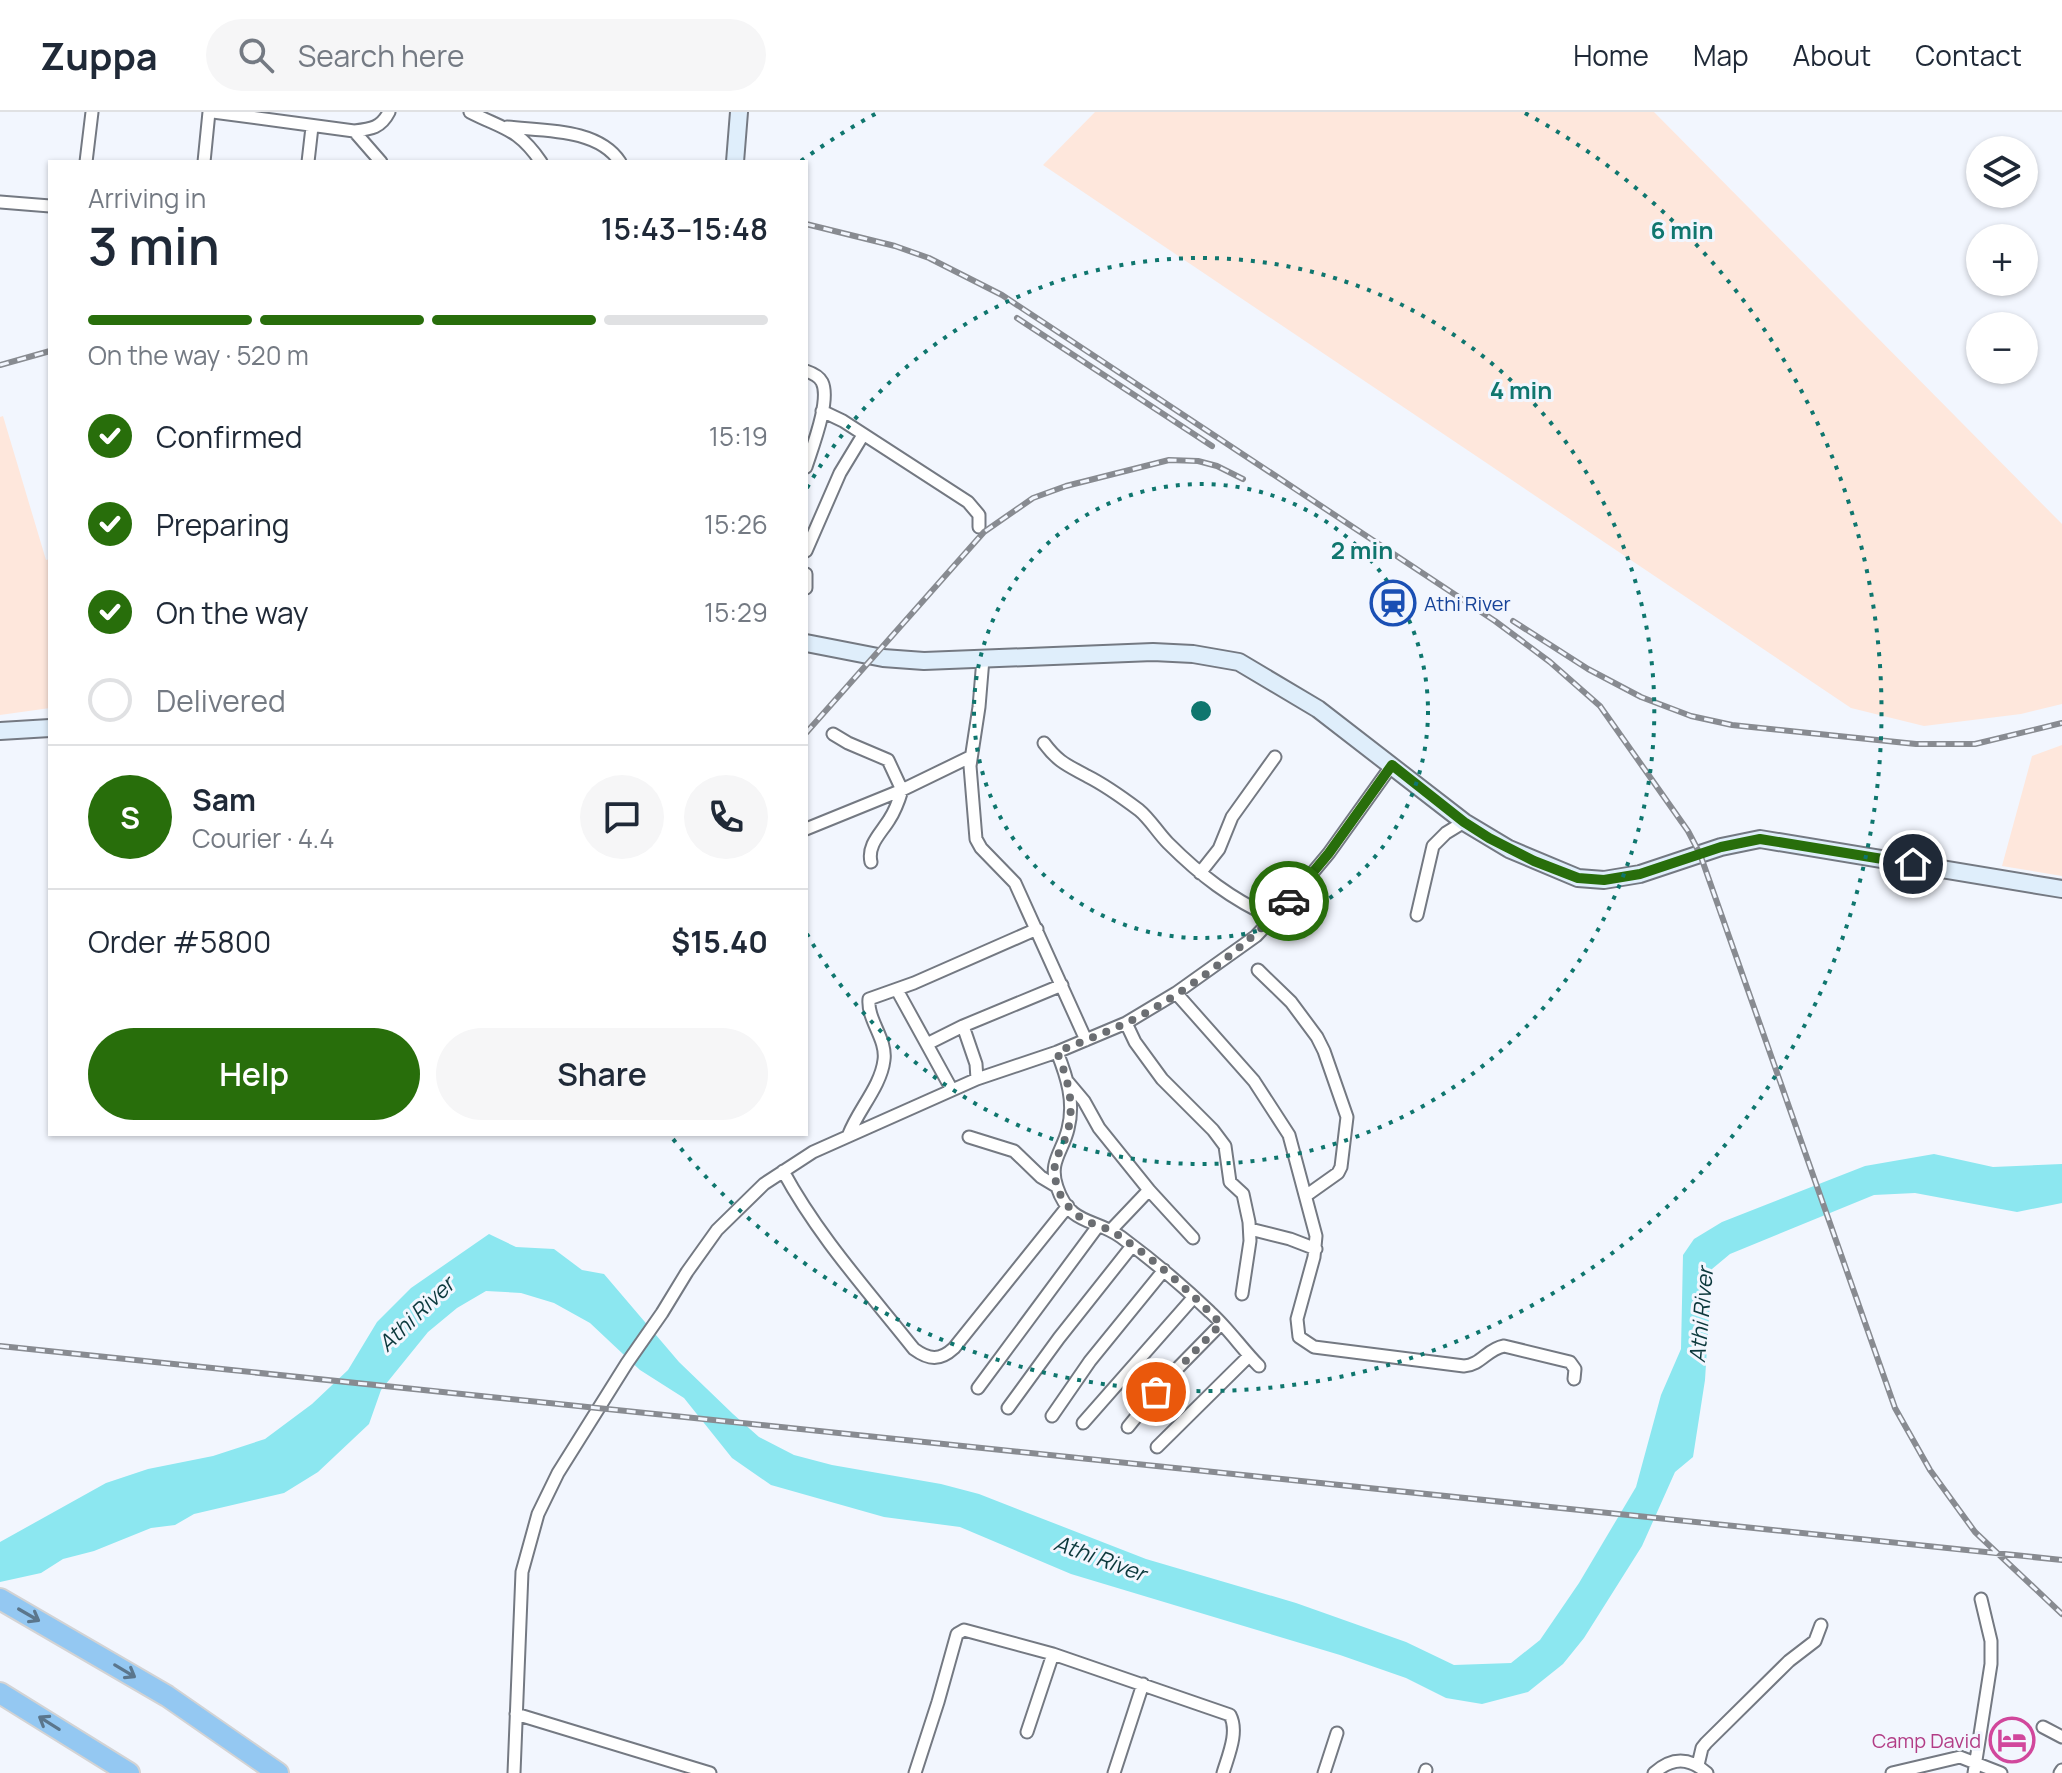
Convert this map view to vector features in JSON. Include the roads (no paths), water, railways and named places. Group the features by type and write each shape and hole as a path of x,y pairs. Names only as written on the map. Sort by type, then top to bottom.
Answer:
{"highway":[{"path":"0,1599 167,1696 278,1773"},
{"path":"8,1698 129,1773"}],"street":[{"path":"86,160 92,112"},
{"path":"204,160 211,112 354,131 377,127 389,112"},
{"path":"735,160 739,112"},
{"path":"476,114 507,127 587,138 610,148 619,160"},
{"path":"308,160 312,127"},
{"path":"507,127 540,160"},
{"path":"354,131 379,160"},
{"path":"0,202 48,206"},
{"path":"808,372 821,380 824,387 822,411 808,460"},
{"path":"822,411 843,421 968,502 979,515 979,527"},
{"path":"808,546 840,473 863,435"},
{"path":"808,643 891,659 983,659 1153,652 1193,654 1239,662 1318,709 1464,822 1534,861 1591,880 1640,874 1721,847 1760,839 2062,889"},
{"path":"983,659 970,757 971,803 978,844 1015,883 1086,1040"},
{"path":"0,731 48,728"},
{"path":"833,734 888,760 902,790 890,819 873,844 869,854 871,862"},
{"path":"1044,743 1062,763 1087,775 1142,813 1167,842 1232,898 1273,918"},
{"path":"808,828 902,790 970,757"},
{"path":"1200,873 1219,849 1232,817 1275,757"},
{"path":"514,1773 522,1572 538,1514 558,1473 627,1363 717,1230 764,1184 813,1152 977,1079 1057,1052 1126,1023 1176,993 1256,936 1329,853 1392,765"},
{"path":"1417,915 1433,846 1464,822"},
{"path":"849,1134 876,1082 884,1059 869,1010 869,999 897,990 1037,929"},
{"path":"1258,970 1291,1002 1317,1037 1347,1117 1338,1173 1307,1195"},
{"path":"927,1044 1062,985"},
{"path":"897,990 952,1090"},
{"path":"1176,993 1254,1081 1281,1119 1295,1149 1315,1228 1316,1249 1297,1319 1299,1337 1307,1344 1464,1366 1476,1364 1496,1347 1504,1346 1570,1362 1575,1369 1574,1379"},
{"path":"1126,1023 1135,1042 1162,1079 1221,1140 1230,1182 1244,1198 1250,1229 1242,1294"},
{"path":"963,1026 976,1064 977,1079"},
{"path":"1057,1052 1068,1082 1070,1113 1068,1129 1054,1162 1056,1186 1068,1206 1082,1220 1111,1230 1164,1270 1221,1324 1259,1366"},
{"path":"1068,1082 1084,1101 1099,1128 1193,1238"},
{"path":"969,1137 1014,1151 1041,1177 1056,1186"},
{"path":"783,1171 820,1231 914,1349 931,1358 945,1356 954,1348 1068,1206"},
{"path":"1111,1230 1149,1190"},
{"path":"978,1388 1098,1226"},
{"path":"1250,1229 1316,1249"},
{"path":"1008,1408 1132,1246"},
{"path":"1052,1416 1090,1361 1164,1270"},
{"path":"1083,1423 1193,1298"},
{"path":"1128,1427 1167,1379 1221,1324"},
{"path":"1157,1447 1249,1356"},
{"path":"1975,1767 1991,1664 1991,1641 1981,1599"},
{"path":"1654,1773 1668,1762 1677,1760 1702,1769 1702,1748 1706,1743 1789,1661 1815,1641 1821,1625"},
{"path":"915,1773 957,1634 971,1631 1053,1654 1230,1715 1233,1726 1223,1773"},
{"path":"1027,1732 1053,1654"},
{"path":"1114,1773 1143,1684"},
{"path":"516,1714 710,1773"},
{"path":"2043,1727 2062,1737"},
{"path":"1324,1773 1337,1733"},
{"path":"1892,1773 1960,1757 1975,1767 2001,1773"}],"water":[{"path":"1934,1154 1993,1167 2062,1164 2062,1203 2017,1212 1915,1193 1874,1195 1730,1254 1712,1269 1705,1380 1693,1457 1675,1472 1642,1546 1584,1638 1563,1664 1528,1692 1482,1704 1446,1698 1406,1678 1340,1655 1071,1574 960,1527 884,1517 771,1485 732,1458 684,1398 640,1370 590,1323 554,1303 521,1293 486,1291 457,1308 428,1332 381,1390 369,1424 318,1472 284,1493 194,1514 175,1525 151,1528 94,1551 63,1559 41,1573 0,1582 0,1542 106,1483 148,1469 213,1456 265,1439 312,1404 348,1370 377,1322 411,1288 489,1234 516,1247 554,1249 582,1270 604,1274 679,1362 733,1414 759,1437 794,1455 979,1494 1146,1559 1296,1603 1406,1642 1454,1665 1511,1663 1540,1640 1579,1583 1636,1487 1661,1395 1681,1349 1683,1255 1694,1239 1722,1222 1865,1166"}],"railway":[{"path":"808,224 895,246 929,258 1002,295 1495,621 1550,662 1600,706 1688,831 1700,854 1895,1408 1930,1470 1975,1532 2062,1614"},
{"path":"1017,318 1212,446"},
{"path":"0,365 48,352"},
{"path":"808,731 984,532 1033,498 1066,486 1169,460 1198,461 1217,466 1243,479"},
{"path":"1513,621 1588,669 1641,697 1691,716 1732,725 1916,744 1975,744 2062,723"},
{"path":"0,1346 2062,1560"}],"place":[{"name":"Athi River","path":"1393,603"},
{"name":"Camp David","path":"2012,1740"}]}
